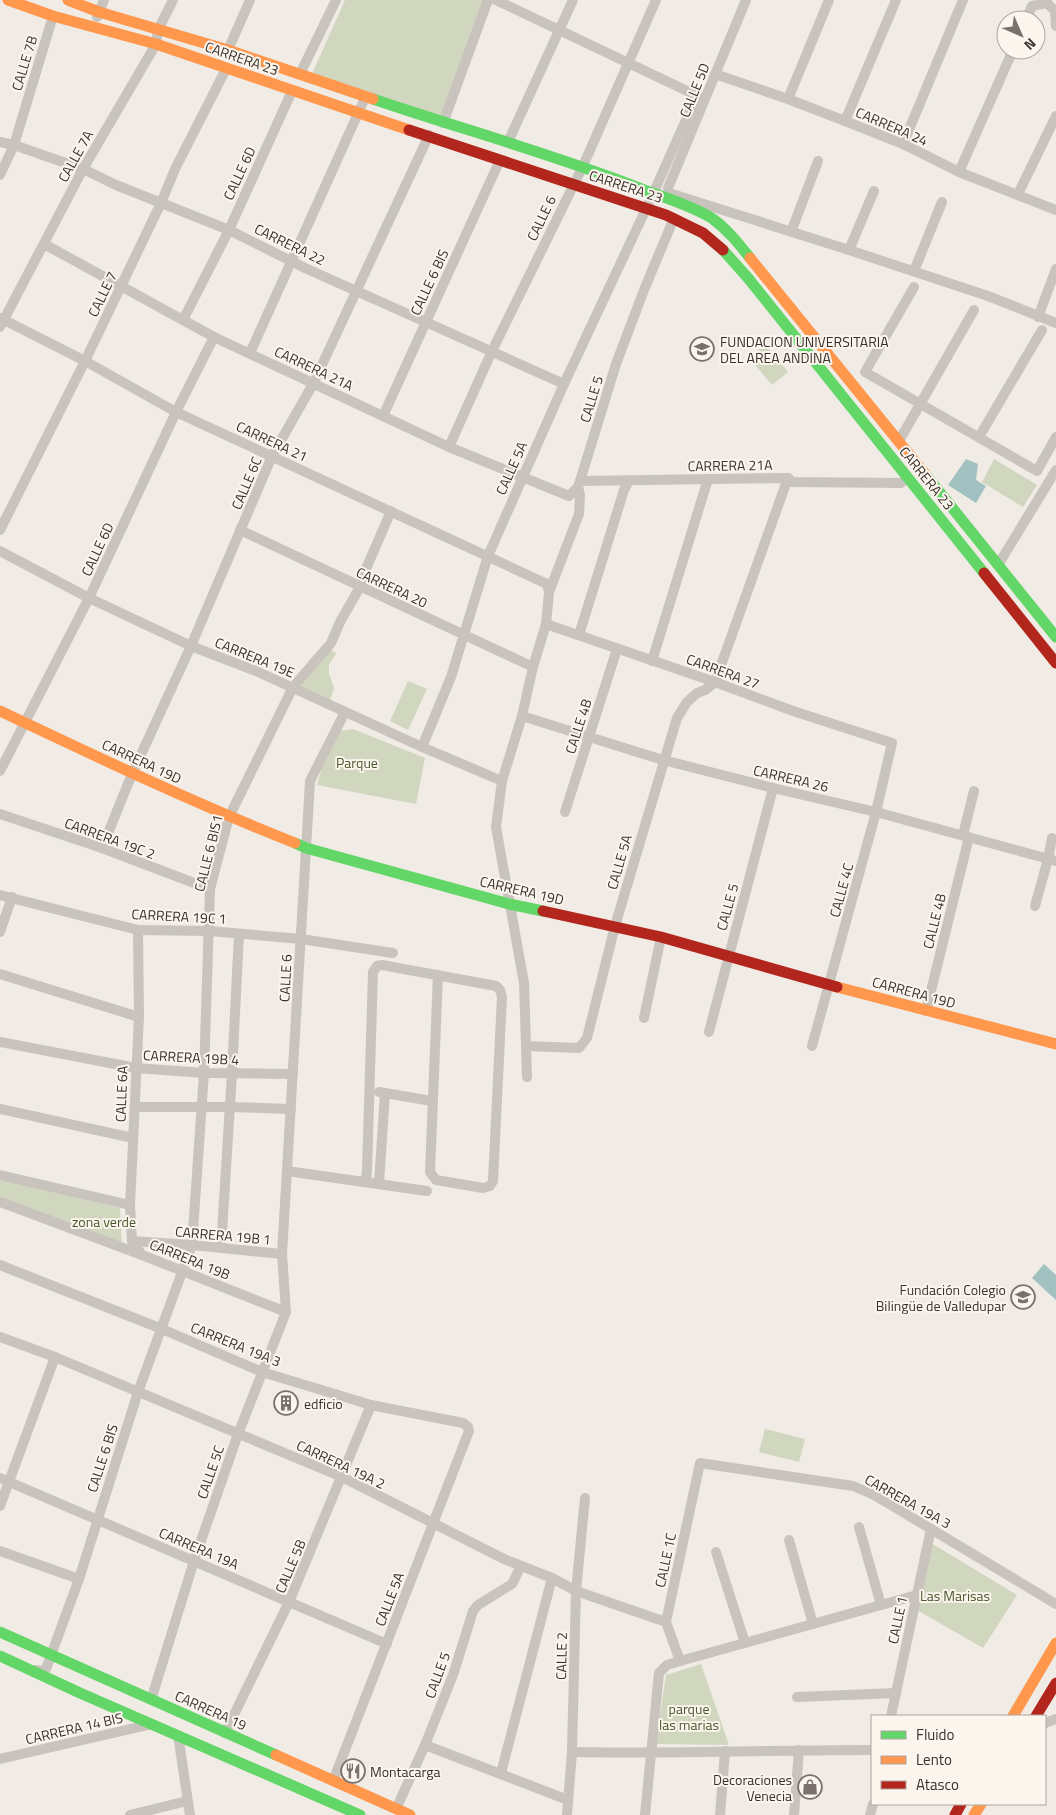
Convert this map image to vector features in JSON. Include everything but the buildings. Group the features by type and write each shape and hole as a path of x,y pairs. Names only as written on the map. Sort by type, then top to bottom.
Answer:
{"main road":[{"name":"CARRERA 23","path":"8,0 53,16 156,44 226,69 647,208 674,218 707,236 720,246 748,278 1056,663"},
{"name":"CARRERA 23","path":"68,0 100,12 228,50 365,98 583,166 688,207 713,219 737,241 1056,636"},
{"path":"858,416 870,406"},
{"name":"CARRERA 19D","path":"0,711 132,774 229,817 306,848 509,904 661,937 926,1011 1056,1044"},
{"name":"CARRERA 19","path":"0,1632 410,1815"},
{"path":"1014,1715 1056,1643"},
{"path":"0,1656 80,1693 360,1815"},
{"path":"1037,1715 1056,1683"}],"street":[{"path":"92,27 104,0"},
{"name":"CALLE 7A","path":"1,322 83,169 156,44 158,30 173,0"},
{"path":"228,50 250,0"},
{"path":"300,74 336,0"},
{"path":"443,123 488,0"},
{"path":"496,0 701,97"},
{"path":"508,142 573,0"},
{"name":"CALLE 6","path":"449,448 492,350 583,166 656,0"},
{"name":"CALLE 5D","path":"735,214 668,191 701,97 715,74 746,0"},
{"path":"788,99 829,0"},
{"path":"845,121 896,0"},
{"path":"903,144 963,0"},
{"path":"1030,10 1032,6 1047,3 1055,11 1056,26"},
{"name":"CALLE 7B","path":"0,175 14,145 53,16"},
{"path":"960,172 1009,60"},
{"name":"CALLE 7","path":"0,530 121,286 161,203 175,169 226,69"},
{"name":"CARRERA 24","path":"715,74 788,99 903,144 960,172 1056,210"},
{"name":"CALLE 6D","path":"184,320 292,91"},
{"name":"CALLE 5A","path":"422,747 450,677 488,556 521,478 653,194 701,97"},
{"path":"250,353 365,98"},
{"path":"1018,194 1056,116"},
{"name":"CALLE 6C","path":"102,848 132,774 191,646 272,456 313,384 429,135"},
{"name":"CARRERA 22","path":"0,142 83,169 116,185 228,230 357,291 492,350 564,384"},
{"name":"CALLE 6 BIS","path":"383,416 500,160"},
{"path":"791,232 818,161"},
{"path":"849,250 874,191"},
{"path":"914,271 942,202"},
{"path":"725,230 735,214 988,296 1056,324"},
{"name":"CALLE 5","path":"527,1077 524,983 496,827 502,780 522,716 533,667 546,624 548,592 579,514 579,484 616,364 674,218"},
{"name":"CARRERA 21A","path":"44,244 214,337 449,448 569,496 579,484 625,480 788,478 792,482 901,483 907,478"},
{"path":"1038,317 1056,269"},
{"path":"914,287 865,372 1037,471 1056,437"},
{"path":"899,441 974,310"},
{"name":"CARRERA 21","path":"1,322 84,362 176,412 538,579 547,584 548,592"},
{"path":"979,437 1042,330"},
{"name":"CALLE 6D","path":"0,771 89,598 176,412 214,337"},
{"path":"998,564 1056,470"},
{"path":"715,682 788,478"},
{"path":"652,661 708,480"},
{"path":"579,635 624,490 629,481"},
{"name":"CALLE 6 BIS1","path":"183,1271 192,1245 202,1107 210,889 229,817 293,688 331,643 340,622 360,587 362,578 391,511"},
{"name":"CARRERA 20","path":"240,530 533,667"},
{"name":"CARRERA 19E","path":"0,552 89,598 191,646 293,688 422,747 502,780"},
{"name":"CARRERA 27","path":"546,624 793,711 891,742"},
{"name":"CALLE 4B","path":"565,812 617,649"},
{"name":"CALLE 5A","path":"526,1046 578,1048 587,1038 615,926 677,718 687,702 697,693 706,690 715,682"},
{"name":"CALLE 6","path":"282,1254 310,781 345,712"},
{"name":"CARRERA 26","path":"522,716 663,760 876,812 1052,860"},
{"name":"CALLE 4C","path":"812,1046 876,812 893,745 891,742"},
{"name":"CALLE 5","path":"708,1032 773,788"},
{"name":"CALLE 4B","path":"926,1011 966,836 974,791"},
{"name":"CARRERA 19C 2","path":"0,814 102,848 210,889"},
{"path":"1035,906 1052,860 1052,838"},
{"name":"CARRERA 19C 1","path":"0,895 138,930 209,931 301,939 393,953"},
{"path":"0,932 12,897"},
{"name":"CALLE 6A","path":"132,1241 130,1205 139,1017 138,930"},
{"path":"221,1248 239,934"},
{"path":"644,1018 661,937"},
{"path":"366,1181 368,1170 374,970 377,966 382,965 438,975 496,986 502,994 494,1179 490,1186 483,1188 436,1180 432,1175 430,1166 438,975"},
{"path":"0,974 139,1017"},
{"name":"CARRERA 19B 4","path":"0,1042 136,1068 293,1074"},
{"path":"370,1090 432,1101"},
{"path":"379,1183 385,1093"},
{"path":"134,1107 291,1109"},
{"path":"0,1109 133,1138"},
{"path":"287,1171 427,1191"},
{"path":"0,1175 130,1205"},
{"name":"CARRERA 19B","path":"0,1202 142,1255 286,1312"},
{"path":"132,1241 142,1255"},
{"name":"CARRERA 19B 1","path":"132,1241 282,1254"},
{"name":"CALLE 5C","path":"151,1700 194,1561 238,1434 286,1312 282,1254"},
{"name":"CARRERA 19A 3","path":"0,1265 162,1329 262,1372 371,1405 463,1423 468,1427"},
{"name":"CALLE 6 BIS","path":"52,1656 79,1580 96,1520 138,1392 183,1271"},
{"name":"CARRERA 19A 2","path":"0,1337 55,1357 342,1477 504,1559 552,1578 576,1591 666,1622"},
{"path":"0,1506 5,1479 55,1357"},
{"name":"CALLE 5B","path":"225,1733 289,1602 371,1405"},
{"name":"CALLE 5A","path":"333,1781 469,1431 468,1427"},
{"name":"CARRERA 19A 3","path":"700,1463 853,1486 872,1494 931,1528 1056,1604"},
{"name":"CALLE 1C","path":"666,1622 700,1463"},
{"name":"CARRERA 19A","path":"5,1479 96,1520 387,1644"},
{"name":"CALLE 2","path":"567,1815 572,1752 576,1591 585,1498"},
{"path":"859,1527 881,1605"},
{"name":"CALLE 1","path":"891,1715 931,1528"},
{"path":"789,1540 813,1624"},
{"path":"0,1551 79,1580"},
{"path":"716,1552 745,1643"},
{"name":"CALLE 5","path":"396,1809 425,1745 453,1675 473,1611 478,1605 512,1584 521,1566"},
{"path":"501,1773 552,1578"},
{"path":"645,1815 659,1673 667,1665 917,1595"},
{"path":"666,1622 680,1661"},
{"path":"33,1670 42,1671 46,1669 52,1656"},
{"path":"80,1693 73,1687 72,1682 80,1674 88,1671"},
{"path":"797,1698 896,1693"},
{"name":"CARRERA 14 BIS","path":"0,1758 154,1724"},
{"path":"178,1735 190,1815"},
{"path":"425,1745 568,1800"},
{"path":"794,1815 799,1750"},
{"path":"572,1752 651,1753 871,1750"},
{"path":"720,1815 725,1751"},
{"path":"130,1815 187,1801"}],"green space":[{"path":"345,0 485,0 443,117 312,74"},
{"path":"765,345 788,372 772,385 749,358"},
{"path":"994,459 1037,485 1023,507 982,482"},
{"path":"328,648 336,653 329,665 329,674 334,688 330,701 302,691 298,684"},
{"path":"408,681 427,689 408,730 390,721"},
{"name":"Parque","path":"353,729 425,758 416,804 317,785 330,738 340,731"},
{"name":"zona verde","path":"0,1179 120,1208 122,1245 0,1199"},
{"path":"765,1429 805,1439 799,1462 759,1452"},
{"name":"Las Marisas","path":"931,1543 1017,1595 983,1648 917,1610"},
{"name":"parque las marias","path":"701,1664 729,1745 656,1744 666,1675"}],"water":[{"path":"966,459 978,464 976,480 986,486 976,503 948,485"},
{"path":"1044,1264 1056,1275 1056,1300 1032,1278"}],"traffic: fast":[{"path":"373,99 571,163 705,214 733,237 750,258"},
{"path":"723,250 748,278 984,573"},
{"path":"925,474 1056,637"},
{"path":"295,843 306,848 509,904 543,911"},
{"path":"0,1632 276,1755"},
{"path":"0,1656 80,1693 360,1815"}],"traffic: slow":[{"path":"8,0 53,16 156,44 409,130"},
{"path":"68,0 99,12 228,50 373,99"},
{"path":"750,258 925,474"},
{"path":"0,711 183,796 295,843"},
{"path":"837,987 1056,1044"},
{"path":"1014,1715 1056,1643"},
{"path":"276,1755 410,1815"},
{"path":"974,1815 980,1805"}],"traffic: jam":[{"path":"409,130 666,215 703,233 723,250"},
{"path":"984,573 1056,663"},
{"path":"543,911 661,937 837,987"},
{"path":"1037,1715 1056,1683"},
{"path":"955,1815 960,1805"}],"place":[{"name":"FUNDACION UNIVERSITARIA DEL AREA ANDINA","path":"702,349"},
{"name":"Fundación Colegio Bilingüe de Valledupar","path":"1023,1297"},
{"name":"edficio","path":"286,1403"},
{"name":"Montacarga","path":"353,1771"},
{"name":"Decoraciones Venecia","path":"810,1787"}]}
